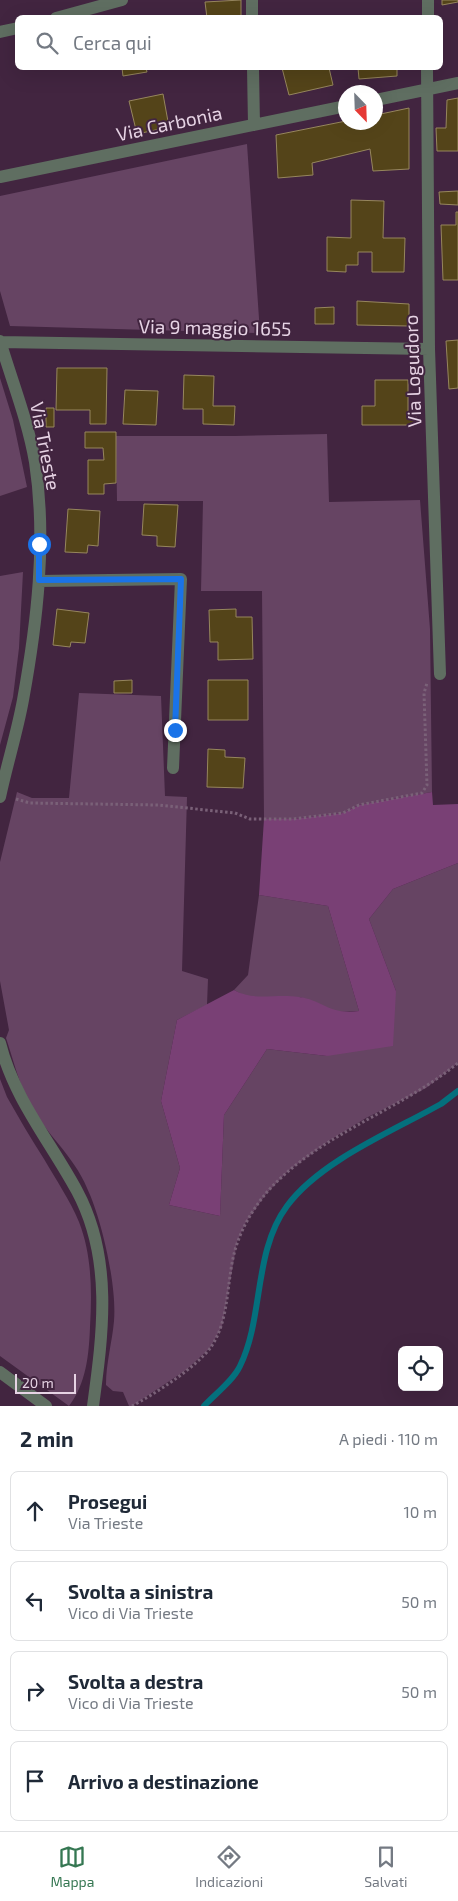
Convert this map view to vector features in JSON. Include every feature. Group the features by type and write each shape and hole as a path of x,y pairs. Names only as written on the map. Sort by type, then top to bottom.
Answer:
{"street":[{"path":"67,15 122,0"},
{"path":"252,0 252,15"},
{"path":"428,0 428,15"},
{"path":"0,32 15,29"},
{"path":"253,70 254,124"},
{"name":"Via Logudoro","path":"427,70 429,349 440,674"},
{"path":"383,99 458,83"},
{"name":"Via Carbonia","path":"0,177 338,108"},
{"name":"Via 9 maggio 1655","path":"0,341 429,349"},
{"name":"Via Trieste","path":"0,341 24,416 35,461 39,497 39,580 35,628 23,702 0,795"},
{"path":"39,580 181,579 173,768"},
{"path":"0,1043 11,1078 28,1113 77,1192 96,1240 102,1275 103,1313 93,1406"},
{"path":"0,1372 46,1406"}],"path":[{"path":"0,795 30,803 158,806 235,813 250,819 283,819 343,813 359,805 422,793 427,785 424,693 428,681 440,674"},
{"path":"132,1406 186,1370 210,1348 222,1326 237,1242 246,1222 266,1194 288,1171 330,1140 366,1118 426,1088 458,1063"}],"shaded area":[{"path":"247,144 260,333 10,326 0,291 0,196"},
{"path":"0,378 13,420 27,487 0,496"},
{"path":"327,434 329,502 420,500 430,629 432,792 359,805 343,813 293,819 264,819 262,591 201,591 203,501 117,501 116,436"},
{"path":"23,572 19,648 13,697 0,745 0,576"},
{"path":"79,693 161,696 165,796 187,797 182,971 208,979 207,1005 177,1020 161,1101 180,1168 169,1205 220,1216 224,1115 267,1049 327,1056 396,991 369,919 393,889 458,863 458,1063 426,1088 366,1118 330,1140 288,1171 266,1194 246,1222 237,1242 222,1326 210,1348 186,1370 132,1406 129,1406 123,1392 113,1391 106,1385 114,1307 111,1272 98,1217 93,1201 75,1165 43,1124 25,1095 6,1038 9,1030 0,981 0,862 17,792 32,798 69,798"},
{"path":"432,792 433,805 458,804 458,863 393,889 369,919 396,991 393,1046 327,1056 267,1049 224,1115 220,1216 169,1205 180,1168 161,1101 177,1020 234,990 250,996 299,997 340,1011 359,1011 328,906 259,895 264,819 293,819 343,813 359,805"},
{"path":"259,895 328,906 359,1011 338,1012 300,997 247,997 234,990 248,975"},
{"path":"0,1079 7,1097 63,1190 79,1222 89,1260 91,1314 89,1348 83,1379 69,1406 0,1356"}],"building":[{"path":"241,0 241,15 207,15 205,2"},
{"path":"442,0 458,0 458,2 442,5"},
{"path":"122,70 146,70 147,72 123,76"},
{"path":"283,70 329,70 333,85 289,95"},
{"path":"358,70 397,70 397,76 359,79"},
{"path":"163,94 169,127 137,134 129,101"},
{"path":"458,98 458,151 437,151 436,128 446,128 447,100"},
{"path":"409,108 409,169 373,171 370,149 312,163 313,175 278,178 276,135 338,123 338,130 383,130 383,114"},
{"path":"458,191 458,205 440,204 439,192"},
{"path":"351,200 384,201 383,238 405,238 404,272 372,272 372,252 358,252 358,265 346,265 346,272 327,271 327,237 351,238"},
{"path":"456,212 458,212 458,280 443,280 441,225 456,225"},
{"path":"357,301 409,304 409,326 357,325"},
{"path":"334,307 334,324 315,324 315,308"},
{"path":"458,340 458,388 449,389 446,341"},
{"path":"57,368 107,368 106,424 90,424 90,410 56,410"},
{"path":"184,375 214,376 213,406 235,406 234,425 203,424 203,409 183,409"},
{"path":"375,380 408,380 408,413 416,413 416,425 362,425 362,406 375,406"},
{"path":"125,390 158,391 156,425 123,424"},
{"path":"46,408 54,408 54,427 46,427"},
{"path":"85,432 116,432 116,483 104,484 104,494 88,494 88,460 104,460 103,448 85,448"},
{"path":"144,504 178,505 175,547 157,546 157,536 142,535"},
{"path":"68,509 100,511 98,546 88,545 87,553 65,552"},
{"path":"57,609 89,613 85,643 71,642 70,647 53,645"},
{"path":"236,609 236,617 252,617 253,659 218,660 218,642 210,642 209,610"},
{"path":"132,680 132,693 114,693 114,681"},
{"path":"208,680 248,680 248,720 208,720"},
{"path":"208,749 225,750 225,757 245,758 243,788 207,787"}],"waterway":[{"path":"204,1406 237,1372 248,1347 269,1244 276,1224 287,1206 301,1190 338,1161 358,1148 441,1104 458,1091"}],"route":[{"path":"39,544 39,580 181,579 175,730"}]}
